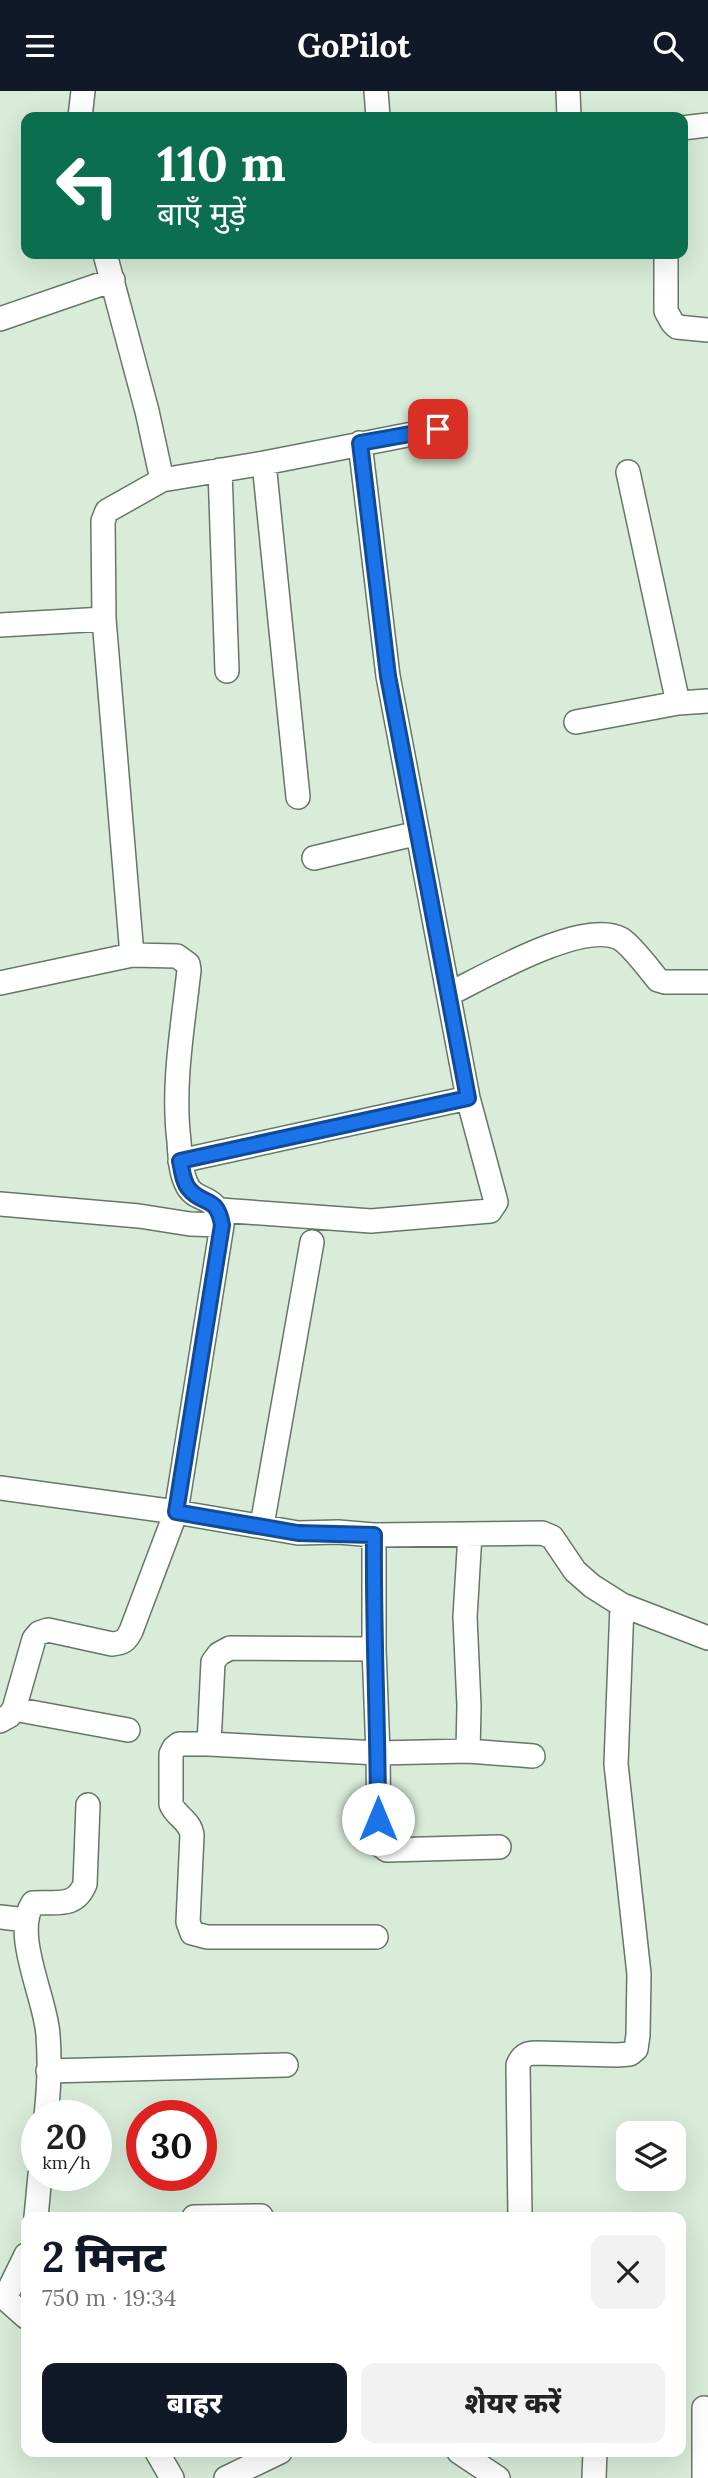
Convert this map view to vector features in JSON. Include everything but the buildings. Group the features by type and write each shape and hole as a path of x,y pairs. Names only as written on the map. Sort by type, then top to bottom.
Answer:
{"street":[{"path":"81,112 83,91"},
{"path":"376,91 377,112"},
{"path":"568,91 569,112"},
{"path":"688,127 708,125"},
{"path":"107,259 162,480"},
{"path":"666,259 668,317 677,327 708,330"},
{"path":"0,319 113,280"},
{"path":"132,955 104,619 103,521 107,511 162,480 438,429"},
{"path":"0,1204 139,1216 190,1224 221,1218 371,1221 490,1211 496,1202 468,1098 388,676 360,443"},
{"path":"264,463 298,797"},
{"path":"220,470 227,671"},
{"path":"628,472 678,703"},
{"path":"0,625 104,619"},
{"path":"576,723 678,703 708,701"},
{"path":"314,857 418,833"},
{"path":"449,994 550,945 581,936 598,935 621,940 658,979 665,982 708,982"},
{"path":"0,983 132,955 177,956 188,964 190,970 179,1060 176,1121 180,1161 185,1183 190,1191 213,1203 221,1218 176,1512 127,1639 112,1644 48,1630 40,1633 34,1639 7,1715 128,1730"},
{"path":"180,1161 468,1098"},
{"path":"262,1525 312,1242"},
{"path":"0,1488 176,1512 298,1533 542,1533 552,1537 575,1571 592,1586 622,1605 708,1639"},
{"path":"468,1751 465,1617 470,1534"},
{"path":"374,1535 379,1844 387,1850 499,1847"},
{"path":"520,2212 520,2059 527,2053 617,2055 636,2049 639,1974 616,1764 622,1605"},
{"path":"209,1744 213,1663 219,1654 230,1648 374,1649"},
{"path":"376,1937 207,1937 192,1933 188,1922 192,1835 188,1822 173,1810 171,1804 171,1755 174,1748 179,1744 209,1744 378,1753 468,1751 533,1756"},
{"path":"47,2100 48,2033 42,1999 31,1964 27,1912 33,1903 73,1901 80,1895 85,1884 88,1805"},
{"path":"0,1917 26,1920"},
{"path":"48,2071 286,2065"},
{"path":"36,2212 38,2191"},
{"path":"21,2264 3,2296 21,2312"},
{"path":"704,2478 705,2408"},
{"path":"160,2457 172,2478"},
{"path":"226,2478 270,2457"},
{"path":"466,2457 495,2477"},
{"path":"594,2478 596,2457"}],"route":[{"path":"378,1819 374,1535 298,1533 176,1512 222,1225 220,1210 213,1203 190,1191 185,1183 180,1161 468,1098 388,676 360,443 438,429"}]}
